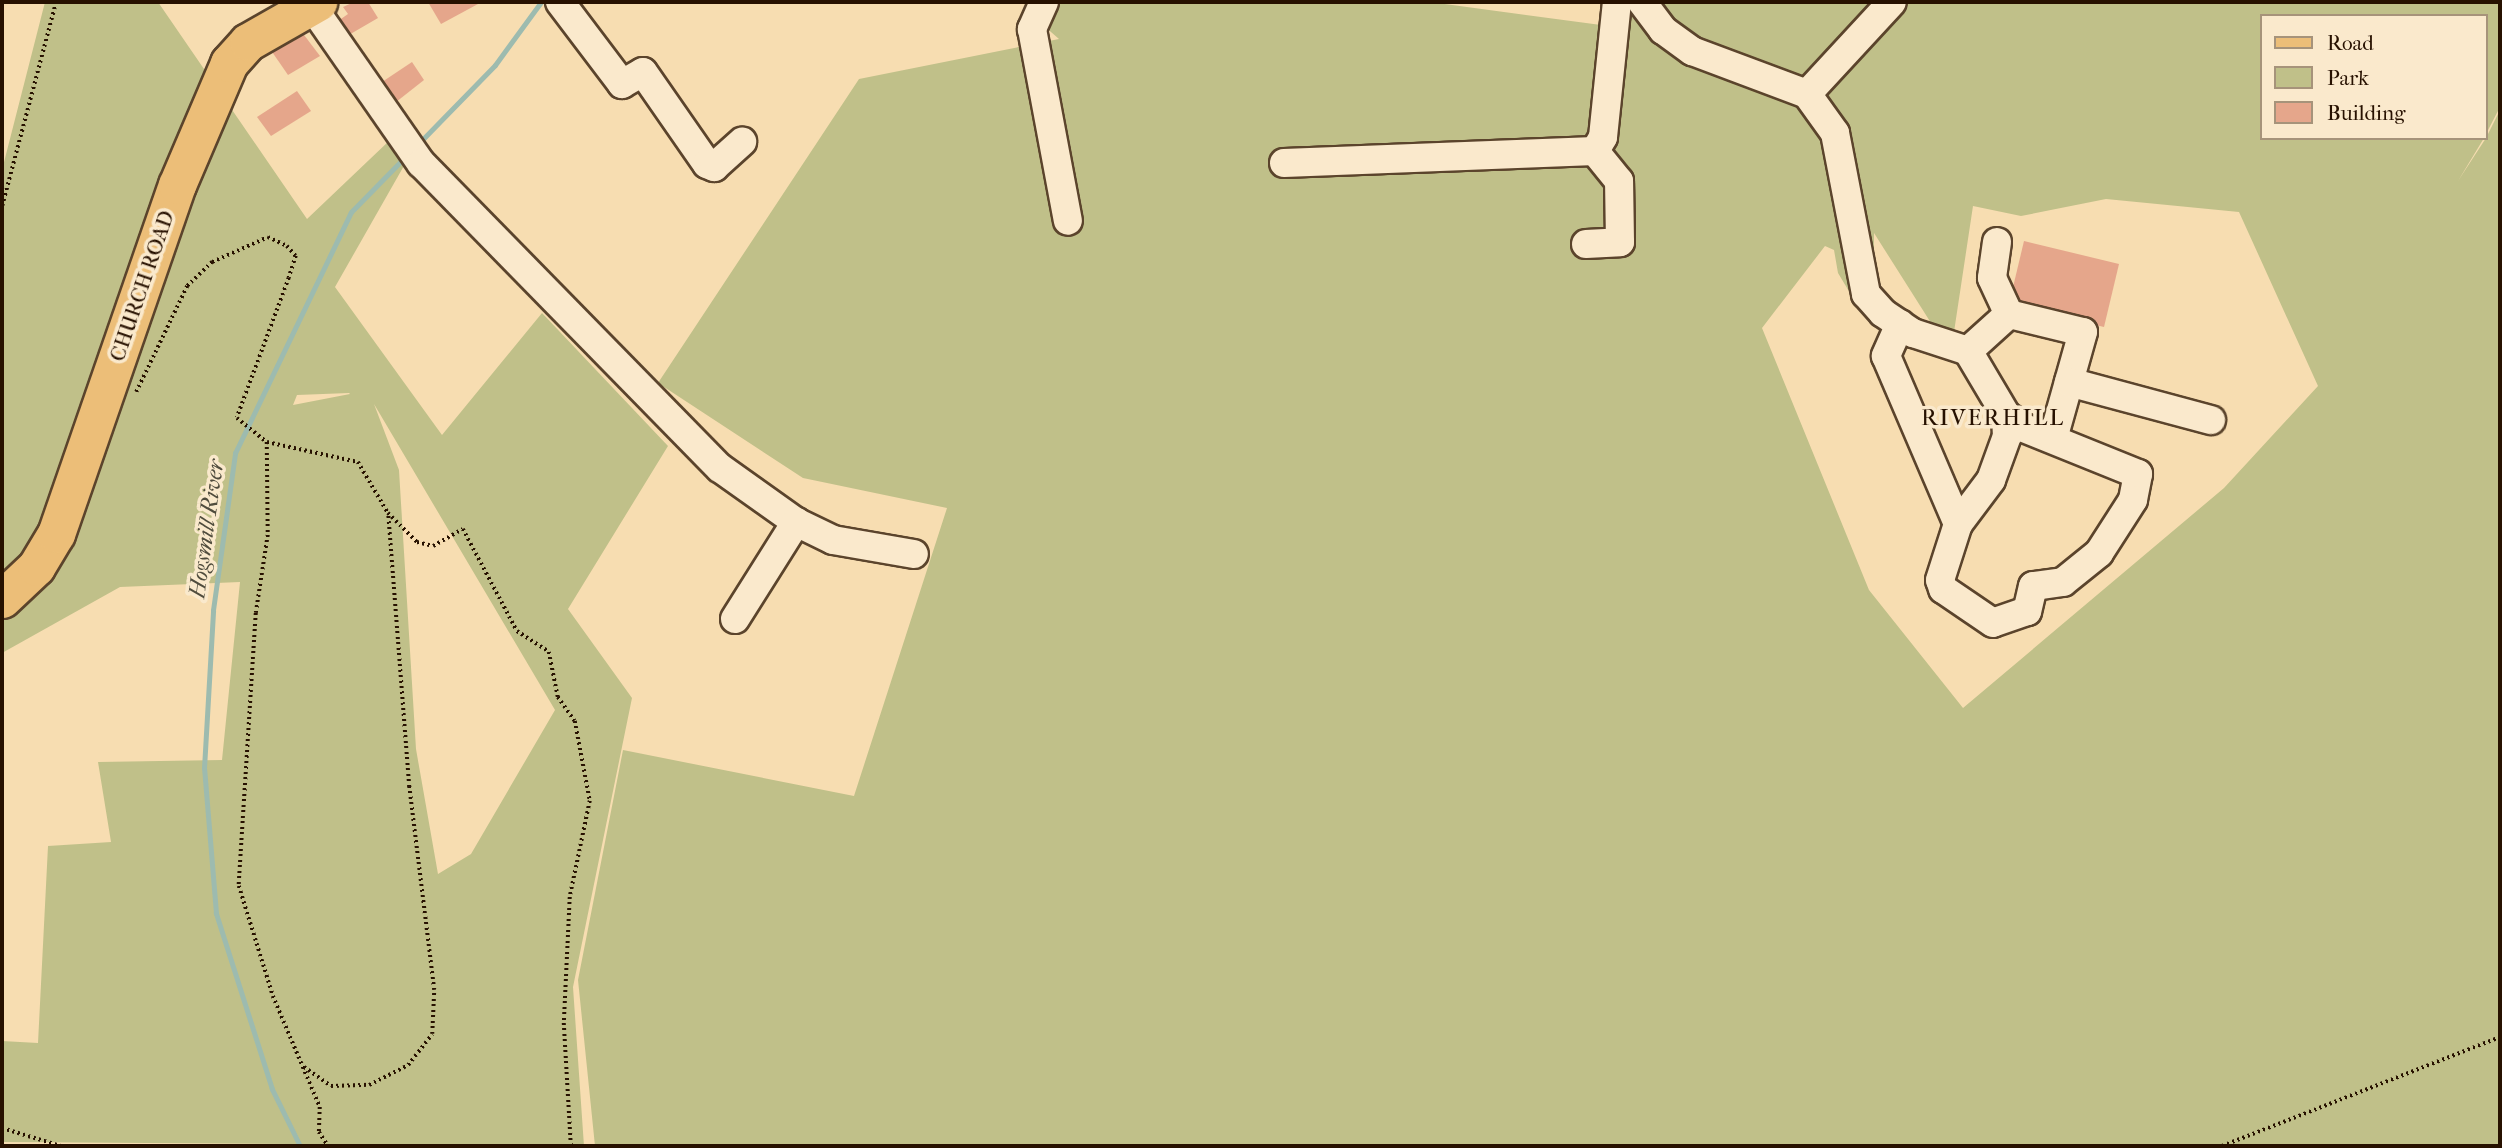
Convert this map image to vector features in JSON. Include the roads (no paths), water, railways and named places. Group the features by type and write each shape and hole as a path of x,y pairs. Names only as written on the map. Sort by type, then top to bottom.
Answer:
{"main road":[{"name":"CHURCH ROAD","path":"2,599 36,567 56,534 177,185 229,63 248,42 314,4"}],"street":[{"path":"1044,2 1032,29 1068,221"},
{"path":"1595,151 1603,137 1617,2"},
{"path":"1642,2 1663,30 1703,57 1807,94 1836,133 1846,164 1866,294 1900,324 1968,351 2006,415 2007,436 1991,480 1958,524 1940,580 1943,589 1993,623 2027,611 2033,586 2063,582 2099,553 2133,500 2138,474 2053,439 2006,415"},
{"path":"1807,94 1853,51 1892,2"},
{"path":"314,4 384,119 421,163 720,468 796,522 833,540 914,554"},
{"path":"566,10 622,84 643,72 707,164 715,167 742,142"},
{"path":"1284,163 1595,151"},
{"path":"1586,244 1620,242 1619,181 1595,151"},
{"path":"1997,242 1992,278 2009,314"},
{"path":"1968,351 2009,314"},
{"path":"2009,314 2083,332 2053,439"},
{"path":"1900,324 1886,356 1958,524"},
{"path":"2069,382 2211,420"},
{"path":"736,619 796,522"}],"waterway":[{"name":"Hogsmill River","path":"418,144 495,65 541,2"},
{"name":"Hogsmill River","path":"300,1146 272,1089 216,913 204,768 213,610 235,453 351,212 406,156"}],"district":[{"name":"RIVERHILL","path":"1993,418"}]}
